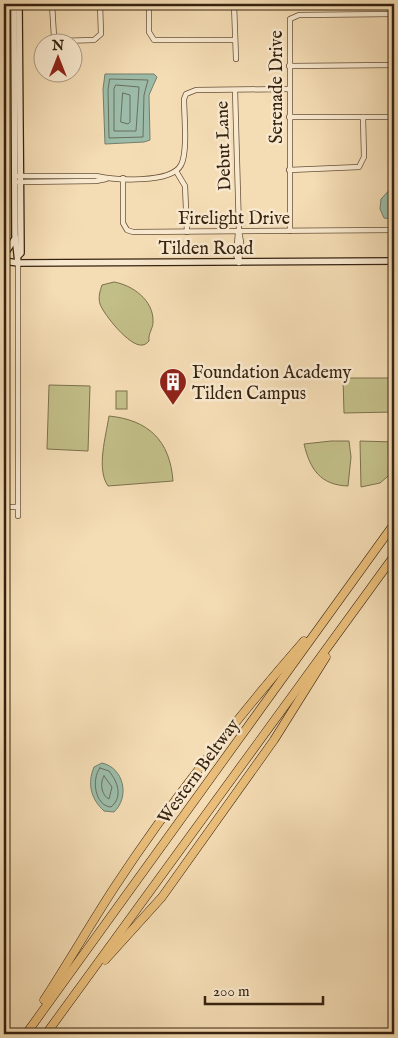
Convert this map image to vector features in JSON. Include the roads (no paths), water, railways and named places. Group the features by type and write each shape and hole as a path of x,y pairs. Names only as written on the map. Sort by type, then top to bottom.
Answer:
{"highway":[{"name":"Western Beltway","path":"24,1034 394,524"},
{"name":"Western Beltway","path":"46,1034 394,556"},
{"path":"24,1034 115,887 220,742 335,606"},
{"path":"83,984 162,896 274,740 354,612"}],"main road":[{"path":"14,4 21,253 15,263"},
{"path":"18,256 16,253 15,235 18,179 19,4"},
{"path":"4,255 13,244 15,235"},
{"path":"4,261 15,263"},
{"name":"Tilden Road","path":"15,263 394,261"},
{"path":"4,266 15,263"}],"street":[{"path":"52,4 52,31 54,37 59,40 94,40 98,38 101,34 100,4"},
{"path":"149,4 149,32 154,40 236,40"},
{"path":"234,4 236,59"},
{"name":"Serenade Drive","path":"290,231 288,24 293,16 394,14"},
{"path":"289,66 394,65"},
{"path":"18,179 53,182 107,178 154,178 176,171 181,165 184,156 184,99 186,94 196,90 289,90"},
{"name":"Debut Lane","path":"235,90 241,246 239,262"},
{"path":"289,117 394,117"},
{"path":"289,170 359,167 364,158 364,117"},
{"path":"176,171 185,186 187,232"},
{"path":"53,176 53,182"},
{"path":"18,179 53,176 89,179"},
{"name":"Firelight Drive","path":"122,178 123,223 127,230 187,232 394,230"},
{"name":"Debut Lane","path":"239,231 236,246 236,255 239,262"},
{"path":"236,246 241,246"},
{"path":"15,263 18,516"},
{"path":"4,507 18,507"}],"water":[{"path":"105,74 154,74 157,77 149,95 150,140 105,144 103,89"},
{"path":"394,185 394,219 384,218 380,209 381,199"},
{"path":"102,763 115,771 120,777 122,784 122,799 114,812 104,811 93,796 91,785 92,773 94,767"}],"place":[{"name":"Foundation Academy Tilden Campus","path":"173,406"}]}
